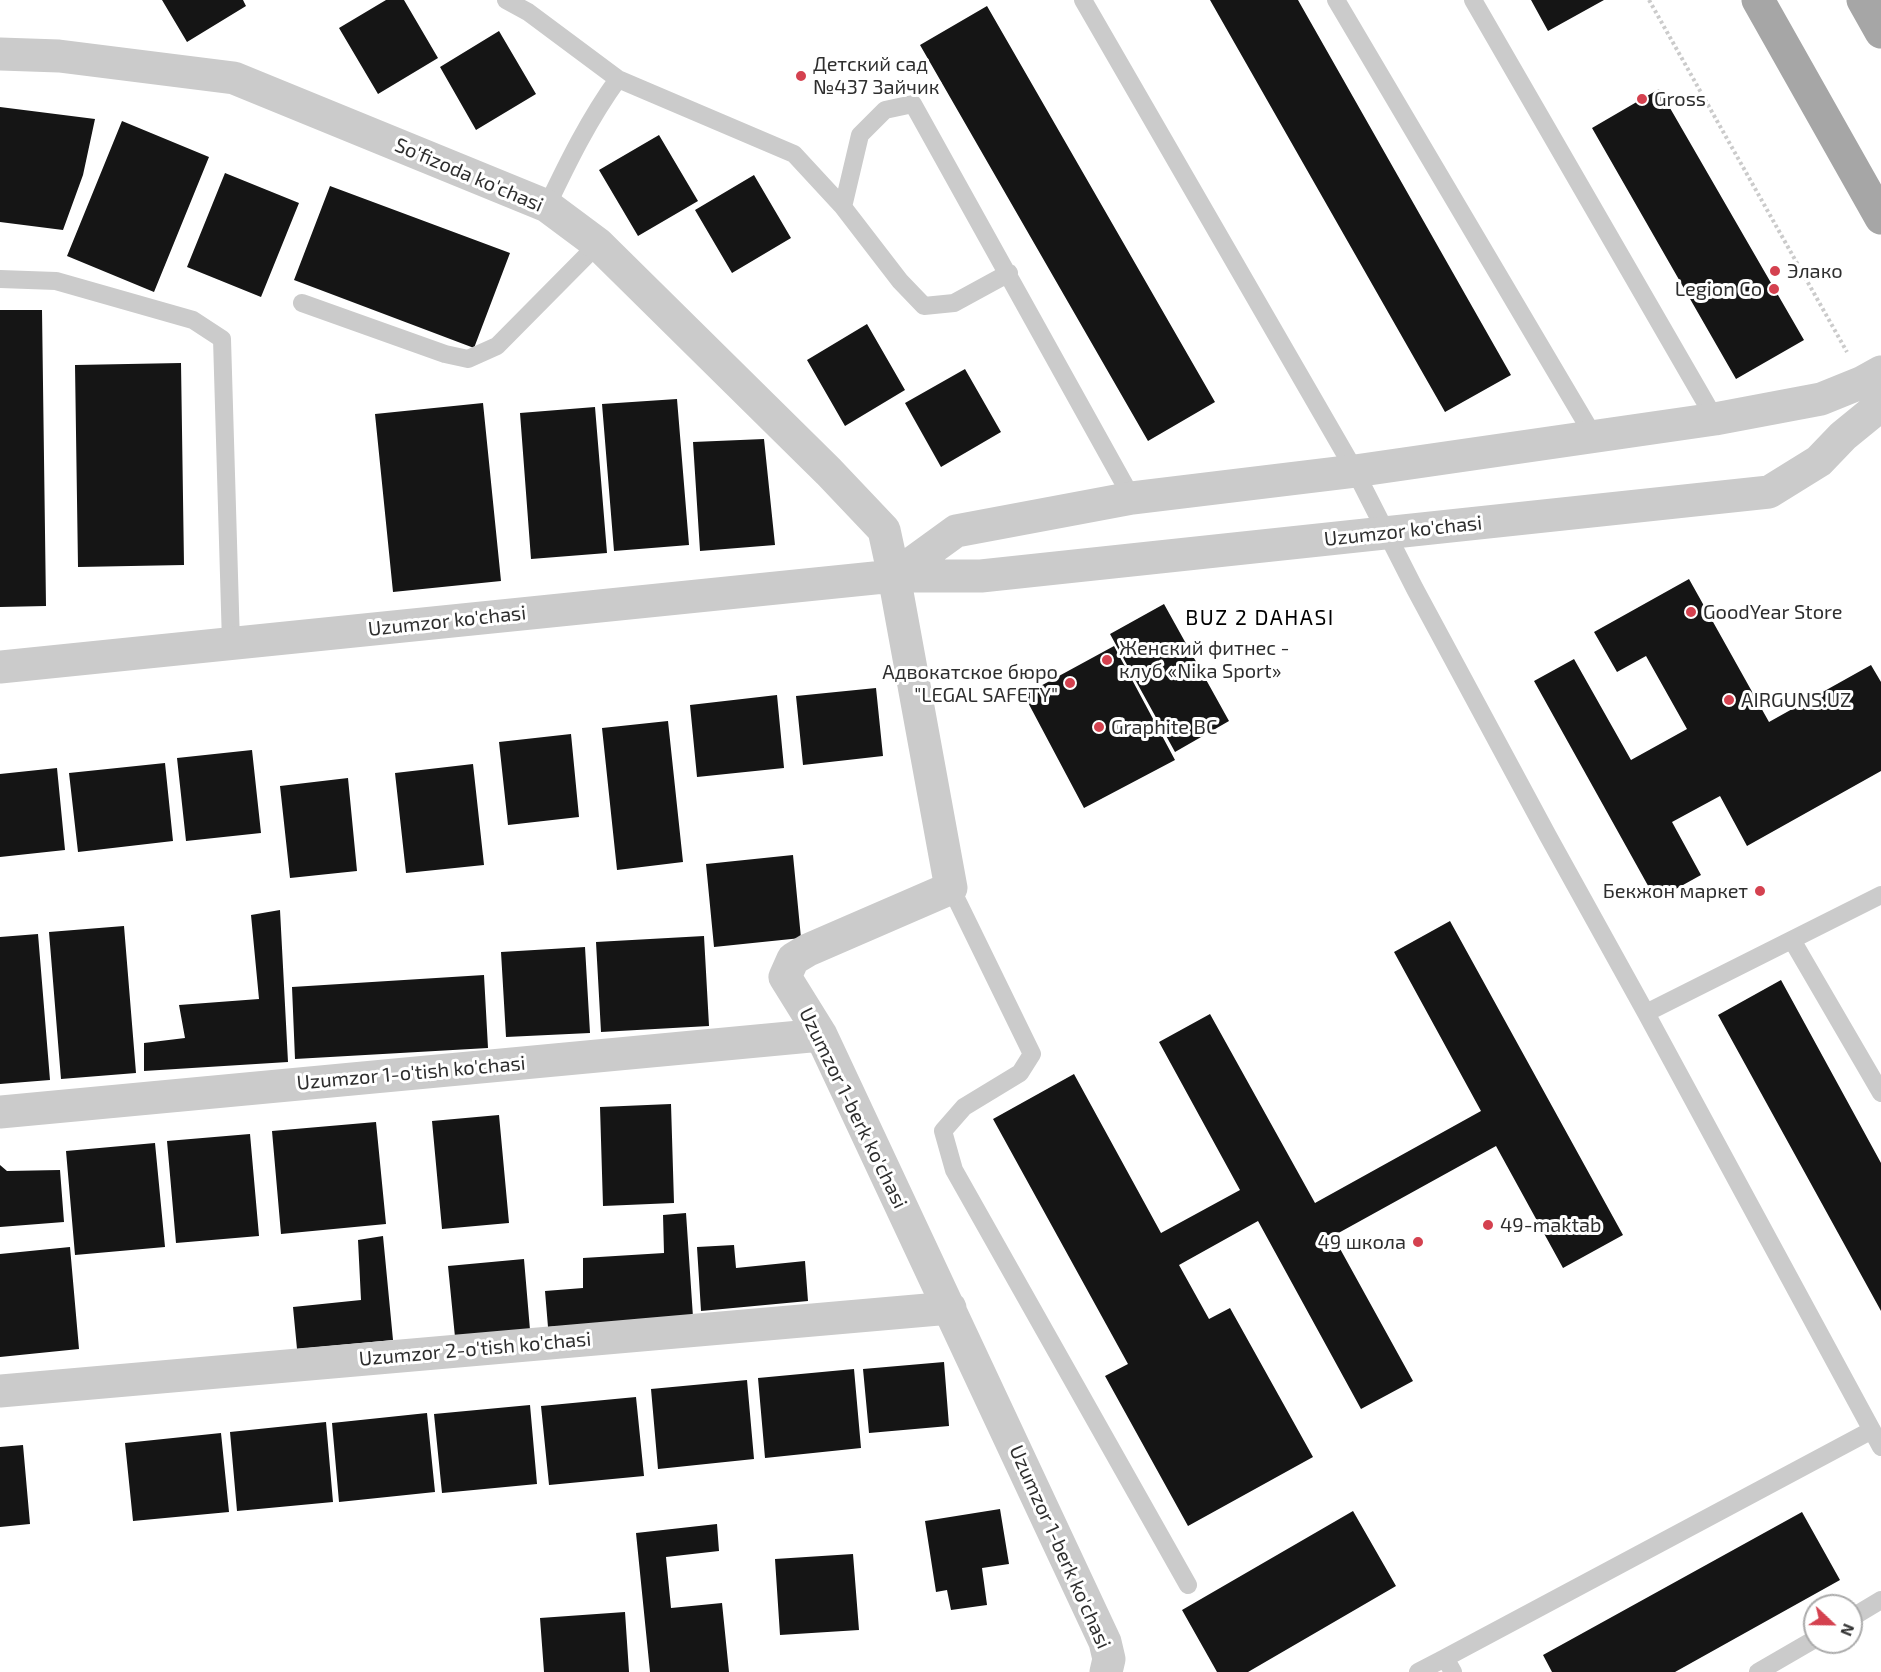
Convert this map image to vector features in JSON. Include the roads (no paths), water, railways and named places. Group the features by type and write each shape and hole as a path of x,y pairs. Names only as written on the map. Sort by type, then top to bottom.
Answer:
{"main road":[{"path":"1758,0 1881,218"},
{"path":"1863,0 1881,32"}],"street":[{"name":"So'fizoda ko'chasi","path":"0,54 59,56 234,78 547,206 598,244 829,472 884,530 894,576"},
{"path":"951,888 894,576 956,531 1132,498 1355,471 1715,419 1821,399 1875,386"},
{"name":"Uzumzor ko'chasi","path":"0,666 894,576 981,576 1769,492 1819,462 1843,436 1875,386"},
{"name":"Uzumzor 1-berk ko'chasi","path":"951,888 808,950 793,959 785,977 821,1035 1105,1642 1109,1659 1106,1672"},
{"name":"Uzumzor 1-o'tish ko'chasi","path":"0,1112 821,1035"},
{"name":"Uzumzor 2-o'tish ko'chasi","path":"0,1390 950,1308"}],"lane":[{"path":"507,0 528,12 618,79 794,154 843,207 900,281 924,306 954,303 1008,273"},
{"path":"1083,0 1355,471 1415,590 1536,815 1646,1013 1881,1448"},
{"path":"1336,0 1593,435"},
{"path":"1473,0 1715,419"},
{"path":"547,206 576,146 618,79"},
{"path":"843,207 860,135 885,110 913,104 1132,498"},
{"path":"302,303 445,354 468,359 497,346 598,244"},
{"path":"0,279 56,281 193,320 222,339 231,643"},
{"path":"951,888 1032,1054 1020,1073 964,1107 943,1131 954,1170 1188,1585"},
{"path":"1646,1013 1881,895"},
{"path":"1792,940 1881,1093"},
{"path":"1418,1672 1449,1665 1872,1430"},
{"path":"1863,1611 1881,1600"},
{"path":"1758,1672 1803,1646"}],"place":[{"name":"Детский сад №437 Зайчик","path":"801,76"},
{"name":"Gross","path":"1642,99"},
{"name":"Элако","path":"1775,271"},
{"name":"Legion Co","path":"1774,289"},
{"name":"GoodYear Store","path":"1691,612"},
{"name":"Женский фитнес - клуб «Nika Sport»","path":"1107,660"},
{"name":"Адвокатское бюро \"LEGAL SAFETY\"","path":"1070,683"},
{"name":"AIRGUNS.UZ","path":"1729,700"},
{"name":"Graphite BC","path":"1099,727"},
{"name":"Бекжон маркет","path":"1760,891"},
{"name":"49-maktab","path":"1488,1225"},
{"name":"49 школа","path":"1418,1242"}],"district":[{"name":"BUZ 2 DAHASI","path":"1260,618"}]}
